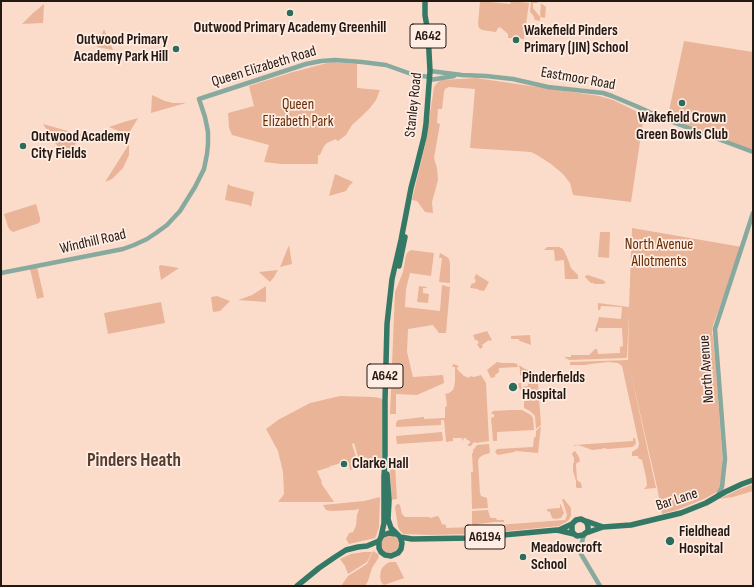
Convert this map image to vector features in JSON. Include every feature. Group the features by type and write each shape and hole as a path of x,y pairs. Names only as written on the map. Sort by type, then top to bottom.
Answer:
{"main road":[{"name":"Stanley Road","path":"386,462 385,397 387,324 391,290 404,244 407,218 406,209 410,188 424,137 430,78 425,1"},
{"name":"A642","path":"386,462 390,502 388,519 391,528 398,536"},
{"name":"A642","path":"380,539 384,516 384,476 386,462"},
{"name":"Bar Lane","path":"586,534 603,527 630,525 681,513 706,503 730,489 753,480"},
{"name":"A6194","path":"297,586 319,568 345,551 367,546 380,539 386,533 393,533 398,536 412,539 471,538 557,530 572,524 578,519 586,522"},
{"path":"586,522 588,527 586,534"},
{"name":"Bar Lane","path":"586,522 603,527"},
{"path":"572,524 572,529 575,535"},
{"name":"A6194","path":"557,530 582,536 586,534"},
{"path":"398,536 402,543 402,547"},
{"path":"380,539 378,544 380,551"},
{"path":"367,546 380,551 385,555 391,556 398,553 405,543 412,539"}],"street":[{"name":"Queen Elizabeth Road","path":"199,99 306,64 321,61 335,60 386,65 414,75 430,78"},
{"name":"Eastmoor Road","path":"430,71 462,75"},
{"name":"Eastmoor Road","path":"430,78 482,75 602,93 667,120 753,152"},
{"name":"Windhill Road","path":"1,273 123,249 147,239 167,225 180,211 204,169 207,154 208,132 199,99"},
{"name":"North Avenue","path":"723,482 725,459 715,330 753,213"},
{"path":"723,482 726,487 730,489"},
{"path":"716,497 721,490 723,482"},
{"path":"586,534 581,547 581,554 600,586"},
{"path":"575,535 581,547"}],"green space":[{"path":"480,1 510,4 511,1 529,3 524,39 508,38 508,34 500,27 496,32 482,30 479,28"},
{"path":"531,1 533,3 533,8 540,17 540,21 535,20 530,12"},
{"path":"541,3 546,7 545,18 540,17"},
{"path":"44,4 43,23 22,24 33,13"},
{"path":"104,29 108,39 113,50 97,47"},
{"path":"684,41 753,52 753,152 667,120"},
{"name":"Queen Elizabeth Park","path":"331,62 357,64 357,88 380,90 376,100 370,108 352,125 346,135 338,141 336,139 324,146 320,155 318,155 317,164 281,164 264,162 269,145 232,135 229,128 228,113 254,106 249,86"},
{"path":"476,78 599,96 613,100 644,115 631,202 573,195 570,183 563,174 551,164 531,152 470,148 475,89 449,87 445,89 444,92 442,109 438,109 437,123 440,124 434,158 438,180 432,202 433,213 425,212 417,201 412,200 426,141 434,87 441,80"},
{"path":"152,95 173,103 186,103 151,113"},
{"path":"138,118 128,135 109,127 124,122"},
{"path":"43,124 82,135 65,158"},
{"path":"129,144 129,155 123,168 112,179 105,182"},
{"path":"335,174 353,182 346,191 329,196"},
{"path":"228,184 254,192 251,207 249,205 225,200"},
{"path":"36,204 40,218 39,223 13,232 10,230 4,214"},
{"name":"North Avenue Allotments","path":"632,228 742,247 713,325 712,333 723,465 721,486 717,492 704,499 677,510 662,514 629,365 656,488 644,489 647,485 642,460 638,458 638,456 632,456 632,452 638,448 639,444 622,366 618,363 608,362 570,365 570,362 628,360 629,312 626,358 569,360 564,357 571,357 571,355 589,355 595,349 597,349 598,354 620,353 620,347 623,346 622,328 598,328 598,331 596,332 595,330 599,317 621,319 622,307 601,306 600,310 598,310 598,303 629,307"},
{"path":"600,232 610,232 609,258 598,257"},
{"path":"289,245 292,264 280,267"},
{"path":"547,247 559,247 563,249 571,268 578,275 578,279 565,279 564,260 555,261 554,250 544,250"},
{"path":"411,250 434,253 431,276 410,273 406,289 405,307 440,311 442,285 450,287 446,333 439,333 433,325 408,329 407,352 413,377 443,375 444,383 417,395 396,394 396,414 390,414 395,292 403,272 406,255"},
{"path":"440,253 449,259 450,283 439,282 442,258 439,258"},
{"path":"160,265 179,268 161,280"},
{"path":"37,267 44,297 37,299 30,269"},
{"path":"278,270 270,282 259,272"},
{"path":"476,274 489,282 484,291 470,288 472,283 474,284 476,280 474,279"},
{"path":"588,275 603,280 606,283 591,283 585,277"},
{"path":"266,286 266,302 238,300 252,295"},
{"path":"419,286 427,287 423,288 423,293 429,294 428,303 417,302"},
{"path":"217,296 230,301 220,311 213,312 211,297"},
{"path":"161,302 165,323 108,334 104,313"},
{"path":"487,331 492,340 489,340 482,345 483,347 480,349 477,344 479,343 475,340 473,335"},
{"path":"530,335 531,345 518,339 511,339 511,336"},
{"path":"497,362 514,363 517,364 518,367 499,368 499,372 495,375 495,377 491,378 487,370"},
{"path":"453,364 459,366 457,369 464,376 469,378 470,376 474,377 481,375 486,383 489,441 476,442 471,446 468,446 470,441 466,438 462,441 462,438 453,438 453,441 446,442 444,420 441,420 441,425 396,427 398,420 423,417 424,419 445,418 445,407 447,406 445,394 453,390 455,381 455,367 452,367"},
{"path":"519,365 525,369 533,371 537,377 521,376"},
{"path":"521,383 521,387 528,386 528,383 538,383 541,425 536,429 535,416 524,408 524,401 527,401 526,391 523,391 523,393 516,384"},
{"path":"340,396 373,397 383,400 382,461 368,465 366,457 359,460 354,443 352,444 359,467 350,470 348,461 330,465 330,467 317,471 322,482 321,483 334,502 278,502 284,494 283,472 278,451 266,429 278,420 310,403"},
{"path":"522,410 531,415 533,418 534,430 497,432 497,441 493,441 491,418 494,417 494,414 491,414 492,412"},
{"path":"541,426 538,453 516,451 498,455 495,452 497,449 533,447 536,431"},
{"path":"442,432 442,441 397,444 396,436"},
{"path":"633,438 635,438 636,443 632,447 592,450 578,445 574,446 574,445 633,441"},
{"path":"489,444 490,453 483,455 478,461 480,493 481,496 487,498 488,508 472,509 472,453 477,445"},
{"path":"575,451 580,462 576,464 577,480 581,483 582,488 576,487 573,471 574,458 572,454"},
{"path":"390,465 395,465 397,499 391,500"},
{"path":"753,484 753,491 733,497 719,499 740,489"},
{"path":"380,497 379,527 375,538 349,544 346,539 349,533 353,532 355,528 359,509 331,511 326,510 323,505 364,501"},
{"path":"562,499 564,499 571,508 571,516 568,521 559,526 473,533 479,527 485,526 565,520 567,515"},
{"path":"397,504 400,505 402,514 405,517 430,518 437,516 442,524 446,525 446,528 472,527 472,511 488,510 491,518 504,520 504,522 479,524 470,534 404,534 398,527 395,507"},
{"path":"560,504 564,513 561,518 552,518 547,509 560,508"},
{"path":"390,535 396,538 399,544 396,550 390,553 384,550 381,544 384,538"},
{"path":"373,551 378,554 379,557 372,568 365,586 341,586 348,576 367,564"},
{"path":"372,552 367,562 348,574 340,559 351,554"},
{"path":"390,562 396,562 404,578 384,585 381,582 380,577 381,570"}],"place":[{"name":"Outwood Primary Academy Greenhill","path":"290,13"},
{"name":"Wakefield Pinders Primary (JIN) School","path":"516,40"},
{"name":"Outwood Primary Academy Park Hill","path":"176,49"},
{"name":"Wakefield Crown Green Bowls Club","path":"682,103"},
{"name":"Outwood Academy City Fields","path":"23,146"},
{"name":"Pinderfields Hospital","path":"513,387"},
{"name":"Clarke Hall","path":"344,464"},
{"name":"Fieldhead Hospital","path":"670,541"},
{"name":"Meadowcroft School","path":"523,557"}],"district":[{"name":"Pinders Heath","path":"134,461"}]}
